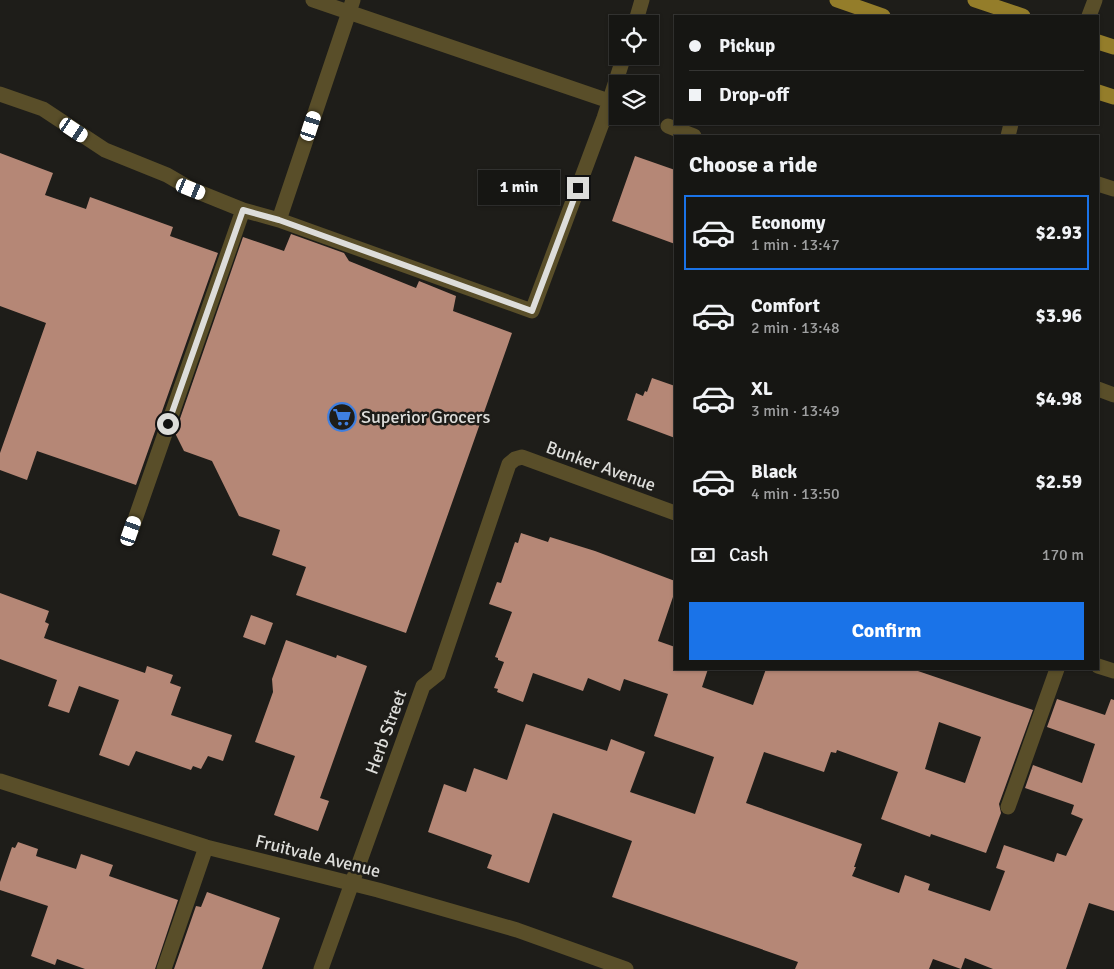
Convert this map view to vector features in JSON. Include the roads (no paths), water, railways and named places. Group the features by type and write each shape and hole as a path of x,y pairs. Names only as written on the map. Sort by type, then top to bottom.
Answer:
{"main road":[{"path":"837,0 880,15"},
{"path":"975,0 1020,15"},
{"path":"1099,42 1114,47"},
{"path":"1099,92 1114,97"}],"street":[{"path":"313,0 351,7 609,101"},
{"path":"638,15 642,0"},
{"path":"1089,15 1095,0"},
{"path":"279,220 351,7"},
{"path":"0,94 42,109 105,150 167,175 191,189 243,210 279,220 532,311 609,104"},
{"path":"668,126 691,135"},
{"path":"1099,184 1114,189"},
{"path":"131,531 243,210"},
{"path":"1099,389 1114,395"},
{"name":"Bunker Avenue","path":"515,459 522,457 674,513"},
{"name":"Herb Street","path":"321,969 350,884 423,686 438,674 509,464 515,459"},
{"path":"1099,666 1114,671"},
{"path":"1008,807 1057,670"},
{"name":"Fruitvale Avenue","path":"0,781 206,846 517,930 626,969"},
{"path":"164,969 206,846"}],"place":[{"name":"Superior Grocers","path":"342,417"}]}
